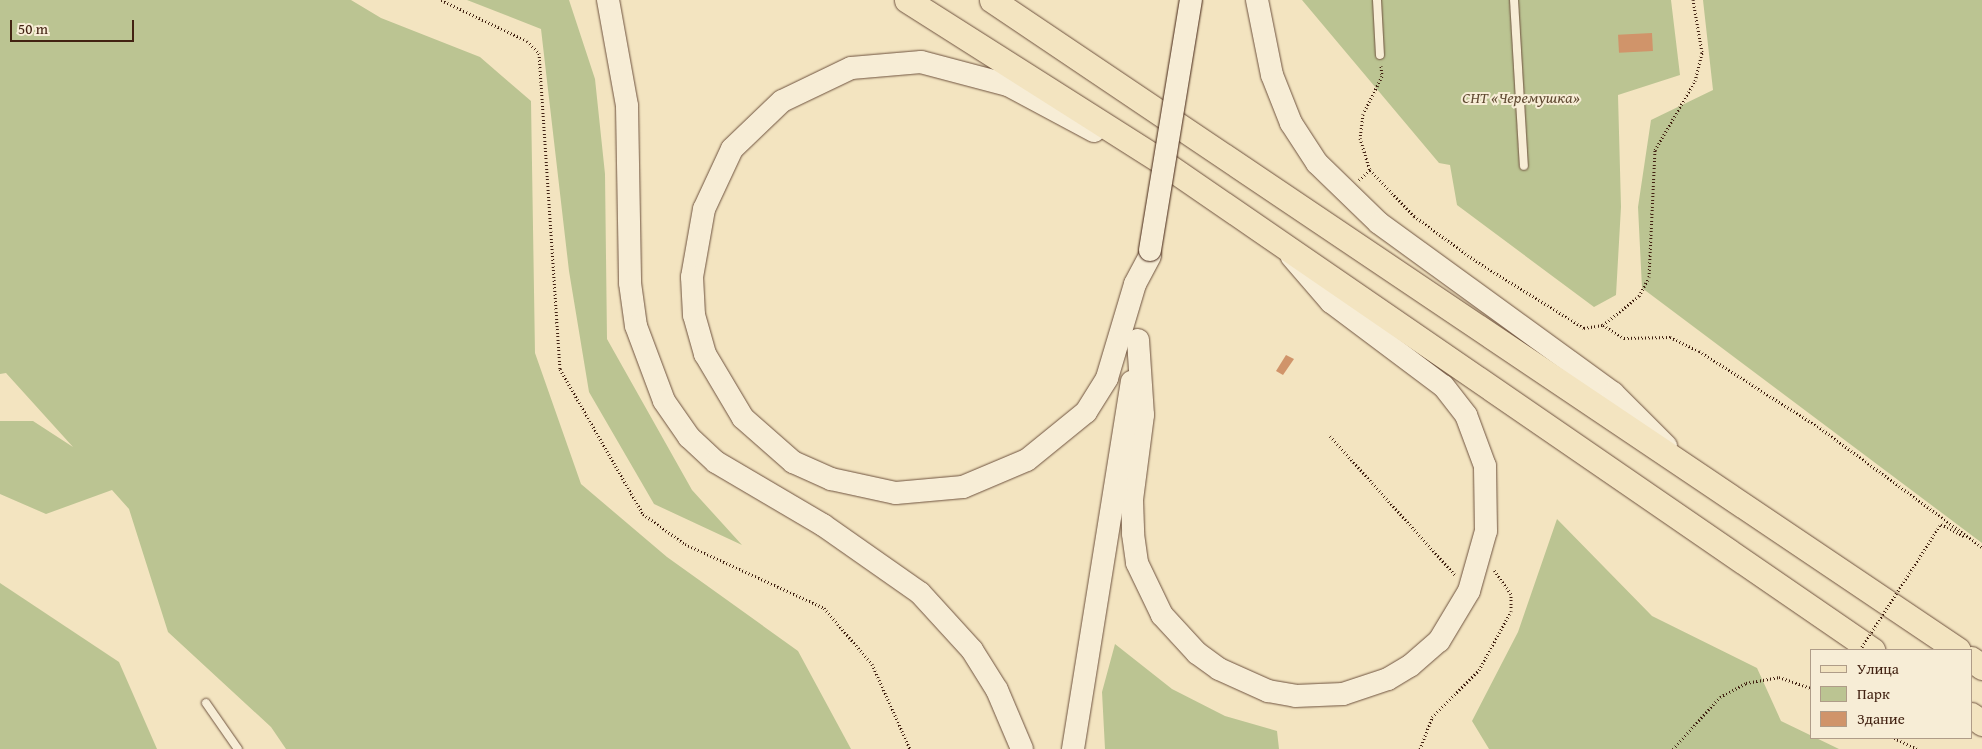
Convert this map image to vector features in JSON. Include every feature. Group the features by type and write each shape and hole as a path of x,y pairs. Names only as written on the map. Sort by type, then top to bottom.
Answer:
{"main road":[{"path":"608,0 627,106 630,283 636,326 664,401 689,437 716,462 823,525 920,593 972,650 997,690 1022,749"},
{"path":"907,0 1162,162 1871,649"},
{"path":"992,0 1957,649"},
{"path":"1073,749 1191,0"},
{"path":"1257,0 1272,75 1291,123 1317,162 1379,223 1613,393 1691,471"},
{"path":"1150,253 1135,284 1107,378 1086,412 1027,460 963,487 926,493 864,489 831,479 793,462 766,442 720,384 694,315 696,241 716,176 732,149 782,101 851,68 921,62 975,74 1008,85 1162,162"},
{"path":"1138,340 1143,416 1132,500 1137,563 1162,615 1197,653 1268,691 1295,696 1343,694 1410,666 1451,626 1470,591 1483,555 1488,511 1485,466 1466,415 1443,386 1331,302 1282,245"}],"lane":[{"path":"1377,0 1380,55"},
{"path":"1514,0 1524,166"},
{"path":"206,703 238,749"}],"path":[{"path":"1380,55 1382,76 1363,114 1360,138 1370,170 1414,216 1476,261 1584,328 1603,324 1639,296 1649,277 1655,150 1695,81 1702,52 1693,0"},
{"path":"1603,324 1624,338 1670,337 1699,351 1820,428 1982,547"},
{"path":"1330,436 1470,591"},
{"path":"1861,649 1941,524 1974,541"},
{"path":"1420,749 1432,717 1479,670 1492,639 1511,611 1511,594 1483,555"},
{"path":"1673,749 1720,697 1746,683 1779,677 1810,688"},
{"path":"1896,739 1918,749"}],"green space":[{"path":"0,0 351,0 381,18 480,57 531,101 535,353 581,484 667,557 798,651 851,749 286,749 271,727 168,632 129,509 112,490 46,514 0,494 0,421 33,421 73,447 6,373 0,374"},
{"path":"467,0 569,0 595,79 605,174 607,339 692,490 742,545 654,504 589,392 569,271 541,29"},
{"name":"СНТ «Черемушка»","path":"1302,0 1671,0 1680,75 1618,95 1621,207 1616,295 1594,307 1457,205 1450,165 1439,163"},
{"path":"1703,0 1982,0 1982,543 1642,288 1638,207 1651,120 1713,90"},
{"path":"1557,519 1652,616 1757,668 1781,721 1810,735 1810,739 1818,739 1839,749 1489,749 1472,721 1518,632"},
{"path":"0,583 119,662 157,749 0,749"},
{"path":"1115,644 1172,689 1225,716 1277,731 1279,749 1105,749 1102,692"}],"building":[{"path":"1652,33 1653,51 1619,53 1618,35"},
{"path":"1286,355 1294,359 1283,375 1276,371"}]}
